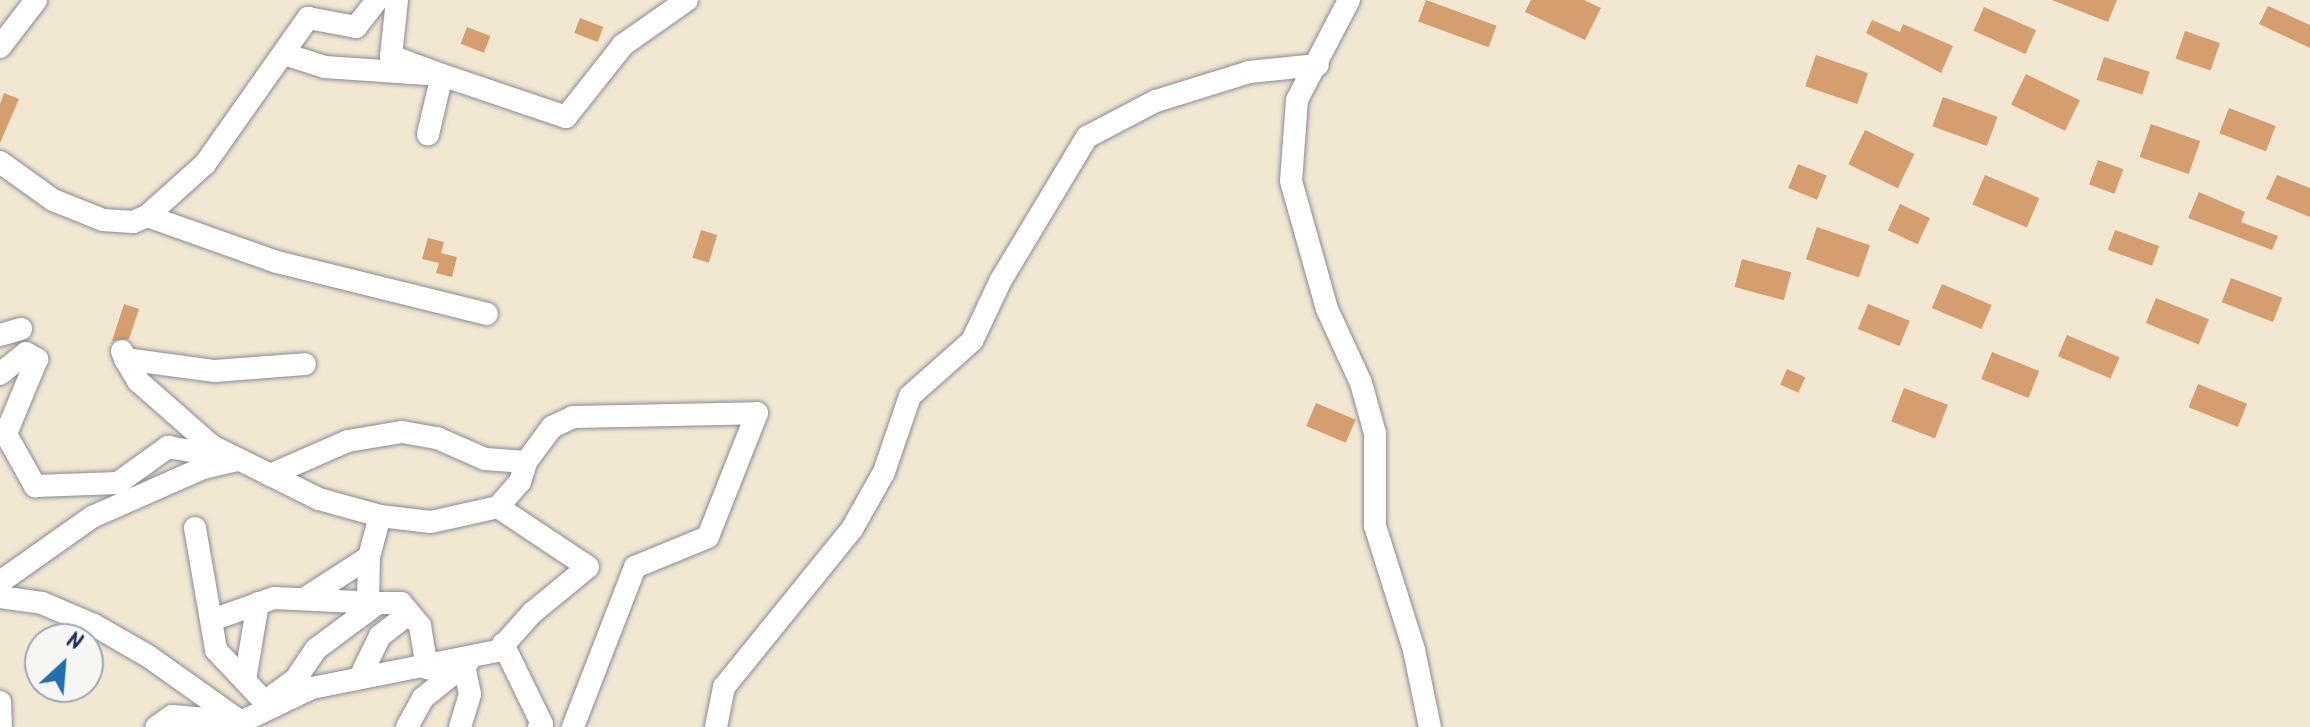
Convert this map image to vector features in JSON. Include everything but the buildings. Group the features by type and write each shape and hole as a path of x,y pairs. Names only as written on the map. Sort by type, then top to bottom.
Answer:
{"street":[{"path":"0,47 36,0"},
{"path":"0,162 53,200 103,220 133,222 147,216 205,164 308,18 356,27 377,0"},
{"path":"397,0 391,56 566,117 623,45 687,0"},
{"path":"1349,0 1318,65 1297,100 1291,181 1327,309 1361,383 1375,433 1375,526 1414,650 1430,727"},
{"path":"284,54 325,67 442,75"},
{"path":"716,727 724,687 852,529 884,472 910,396 972,341 1015,255 1087,137 1156,101 1249,72 1318,65"},
{"path":"428,134 442,75"},
{"path":"147,216 292,266 487,314"},
{"path":"0,374 26,353 37,359 3,438 35,486 118,483 168,447 197,452 212,446"},
{"path":"305,364 215,371 124,355 138,381 212,446 319,499 380,516 431,522 498,507 520,482 526,462 552,427 573,417 757,413 708,537 635,567 573,727"},
{"path":"270,475 348,441 402,432 437,438 485,459 526,462"},
{"path":"203,468 212,446"},
{"path":"0,582 92,517 203,468 238,460"},
{"path":"407,727 423,698 470,660 503,644 532,613 588,567 498,507"},
{"path":"373,602 369,557 380,516"},
{"path":"195,528 216,650 264,701"},
{"path":"304,599 369,557"},
{"path":"0,597 42,603 94,625 148,656 242,724"},
{"path":"212,620 258,603 304,599 401,603 420,626 427,668"},
{"path":"242,724 264,701 296,679 316,649 373,602"},
{"path":"245,680 258,603"},
{"path":"360,677 380,636 409,613"},
{"path":"503,644 542,724 539,727"},
{"path":"156,727 172,716 242,724 312,688 360,677 470,660"},
{"path":"460,727 470,694 470,660"},
{"path":"0,702 1,727"}]}
